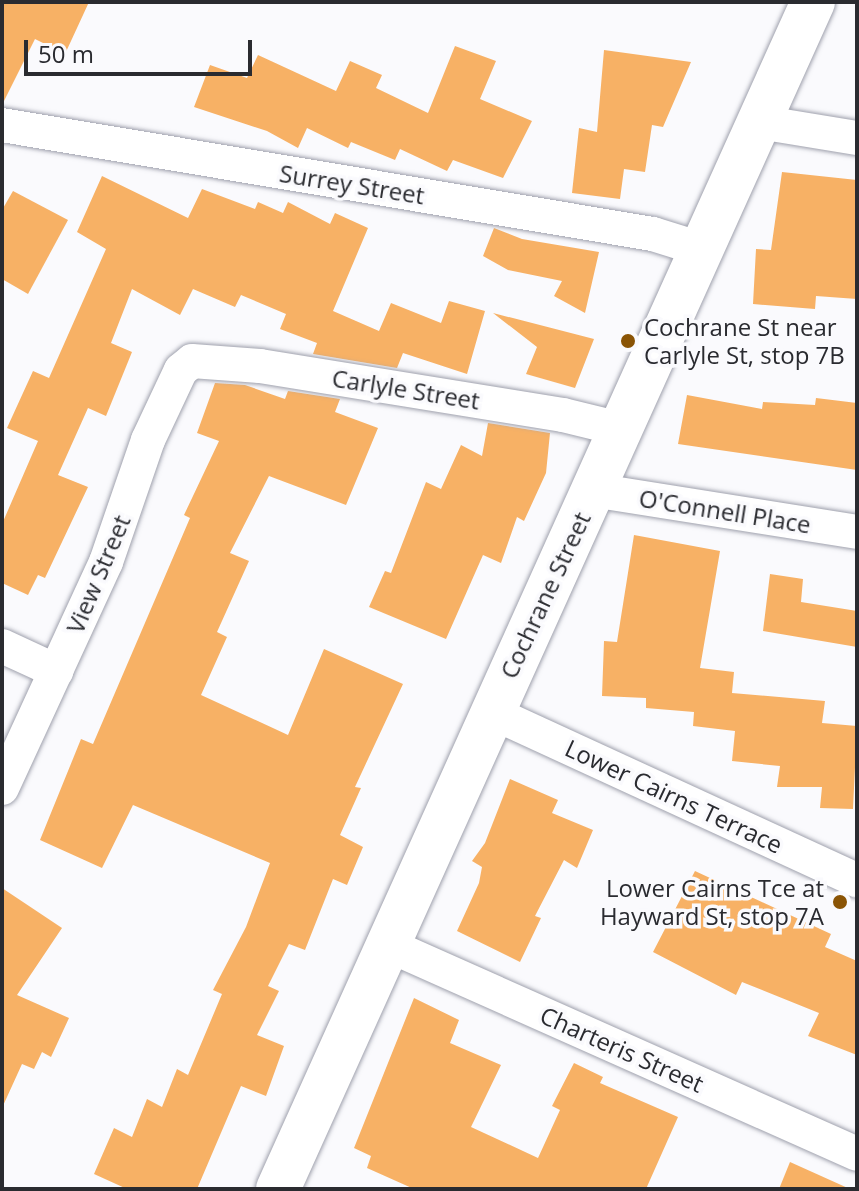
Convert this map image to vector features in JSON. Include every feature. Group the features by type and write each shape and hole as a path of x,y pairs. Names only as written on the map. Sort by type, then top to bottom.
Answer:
{"street":[{"name":"Cochrane Street","path":"279,1189 813,2"},
{"path":"759,122 857,138"},
{"name":"Surrey Street","path":"2,125 653,234 701,249"},
{"name":"Carlyle Street","path":"192,361 275,368 563,415 620,429"},
{"name":"View Street","path":"2,788 106,562 148,440 181,370 192,361"},
{"name":"O'Connell Place","path":"593,490 857,532"},
{"path":"2,646 56,671"},
{"name":"Lower Cairns Terrace","path":"491,712 857,880"},
{"name":"Charteris Street","path":"388,945 857,1154"}],"building":[{"path":"2,2 89,2 65,54 35,39 2,105"},
{"path":"455,46 496,61 480,99 532,121 503,178 453,160 447,171 400,149 395,160 351,142 348,148 307,128 298,148 267,131 194,107 210,65 247,78 258,55 336,91 350,61 382,75 376,88 428,113"},
{"path":"604,50 691,62 663,127 652,125 645,172 624,169 620,199 572,193 579,128 597,132"},
{"path":"782,172 857,180 857,299 816,296 815,309 753,304 756,249 771,250"},
{"path":"102,176 188,218 202,189 255,209 258,202 283,213 288,202 330,224 335,213 368,228 333,311 379,331 391,303 441,323 449,301 485,311 467,374 403,353 397,368 313,354 317,343 280,329 286,314 241,295 235,307 193,289 180,315 132,289 111,343 132,352 106,416 88,408 58,475 88,487 45,578 38,575 28,595 2,583 2,524 38,441 7,428 33,371 49,378 106,249 77,232"},
{"path":"13,191 68,220 28,294 2,279 2,210"},
{"path":"494,228 522,239 599,252 585,313 554,296 562,281 508,270 483,256"},
{"path":"493,313 594,339 575,388 526,374 537,347"},
{"path":"215,383 245,385 285,399 288,391 340,399 335,412 378,428 346,505 269,476 230,553 249,561 217,632 227,637 201,695 288,735 324,649 403,684 355,787 361,788 340,835 363,847 347,885 333,879 305,950 289,944 268,986 279,991 257,1035 284,1046 266,1096 241,1086 197,1189 127,1189 94,1174 114,1128 132,1137 147,1099 162,1107 177,1069 188,1075 222,994 213,990 246,927 270,863 133,805 102,868 40,840 81,739 93,744 190,518 184,515 219,441 197,433"},
{"path":"687,395 762,409 763,402 815,405 816,398 857,403 857,470 678,444"},
{"path":"488,423 550,433 546,473 524,521 517,517 501,563 483,555 446,639 369,607 385,571 391,573 426,482 441,489 461,445 482,456"},
{"path":"634,535 720,551 700,668 734,672 732,693 825,701 822,723 857,726 853,809 820,808 822,787 777,787 780,766 732,761 735,731 693,726 694,712 646,708 646,698 602,696 604,641 617,642"},
{"path":"770,574 803,579 801,602 857,611 857,647 763,631"},
{"path":"510,779 558,800 552,813 593,830 577,868 564,860 535,916 541,918 520,962 457,931 479,883 482,867 472,861 485,843"},
{"path":"695,871 831,934 825,947 857,961 857,1055 808,1036 819,1013 742,982 736,995 653,952"},
{"path":"2,888 62,928 17,995 69,1018 51,1057 42,1052 34,1069 22,1064 2,1108"},
{"path":"414,998 459,1020 450,1043 501,1065 471,1127 538,1158 560,1110 552,1106 574,1063 603,1077 600,1083 678,1117 646,1189 414,1189 367,1168 371,1156 354,1148"},
{"path":"790,1162 850,1189 779,1189"}],"place":[{"name":"Cochrane St near Carlyle St, stop 7B","path":"628,341"},
{"name":"Lower Cairns Tce at Hayward St, stop 7A","path":"840,902"}]}
